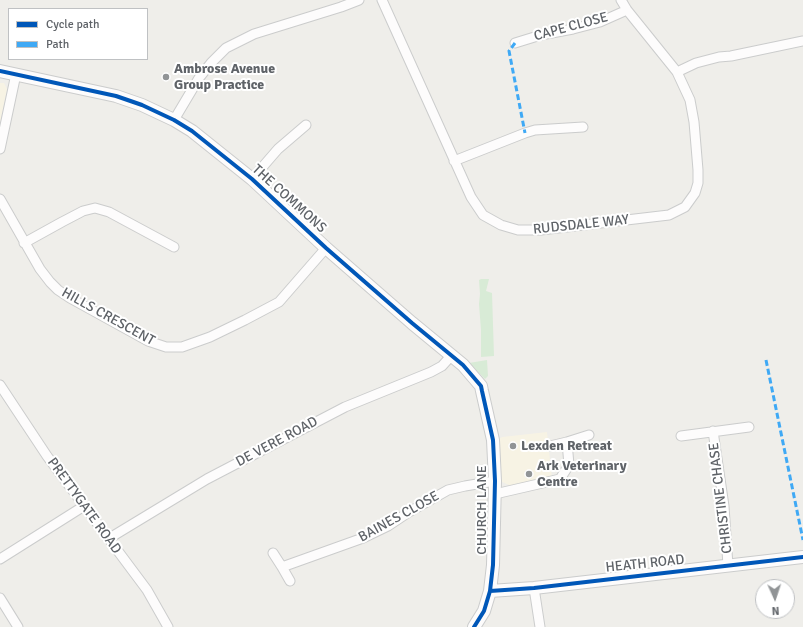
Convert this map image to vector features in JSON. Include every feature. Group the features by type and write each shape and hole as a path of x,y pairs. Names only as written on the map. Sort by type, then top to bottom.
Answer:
{"street":[{"path":"174,120 199,78 226,48 254,34 339,4 359,0"},
{"name":"RUDSDALE WAY","path":"382,0 471,197 483,215 501,226 518,230 541,230 669,215 684,207 695,193 698,183 698,170 690,100 677,72 627,10 621,0"},
{"name":"CAPE CLOSE","path":"515,43 541,35 600,22 627,10"},
{"path":"677,72 696,63 719,57 731,56 803,41"},
{"name":"THE COMMONS","path":"0,71 116,96 142,105 174,120 192,131 252,179 326,248 463,365 482,390"},
{"path":"0,149 16,74"},
{"path":"252,179 278,149 306,125"},
{"path":"454,161 501,141 535,130 583,127"},
{"name":"HILLS CRESCENT","path":"0,199 40,269 58,290 148,341 166,347 182,347 210,336 279,302 326,248"},
{"path":"24,243 83,211 95,208 109,212 174,247"},
{"name":"DE VERE ROAD","path":"108,539 207,479 345,407 431,372 442,366 451,356"},
{"name":"PRETTYGATE ROAD","path":"0,385 47,456 108,539 148,590 168,627"},
{"name":"CHURCH LANE","path":"474,627 484,611 490,591 493,565 495,481 493,440 482,390"},
{"name":"CHRISTINE CHASE","path":"681,436 749,427"},
{"name":"CHRISTINE CHASE","path":"713,431 724,506 728,566"},
{"path":"550,446 589,435"},
{"path":"495,494 560,479 569,465 567,442"},
{"name":"BAINES CLOSE","path":"282,567 364,538 388,526 409,512 448,490 495,481"},
{"path":"0,559 84,506"},
{"path":"273,553 290,581"},
{"name":"HEATH ROAD","path":"490,591 534,588 803,557"},
{"path":"534,588 540,627"},
{"path":"0,598 18,627"}],"shaded area":[{"path":"0,83 4,83 7,89 0,122"},
{"path":"547,432 552,479 516,488 500,481 497,440 502,437"}],"green space":[{"path":"489,279 486,291 492,293 494,356 481,357 479,280"},
{"path":"487,360 488,376 485,379 469,363"}],"marked path":[{"path":"515,43 509,51 525,133"},
{"path":"766,360 803,540"}],"cycle path":[{"path":"0,71 116,96 142,105 174,120 192,131 252,179 326,248 463,365 481,386 493,440 495,481 493,565 490,591 484,611 474,627"},
{"path":"490,591 534,588 803,557"}],"place":[{"name":"Ambrose Avenue Group Practice","path":"166,77"},
{"name":"Lexden Retreat","path":"513,446"},
{"name":"Ark Veterinary Centre","path":"529,474"}]}
